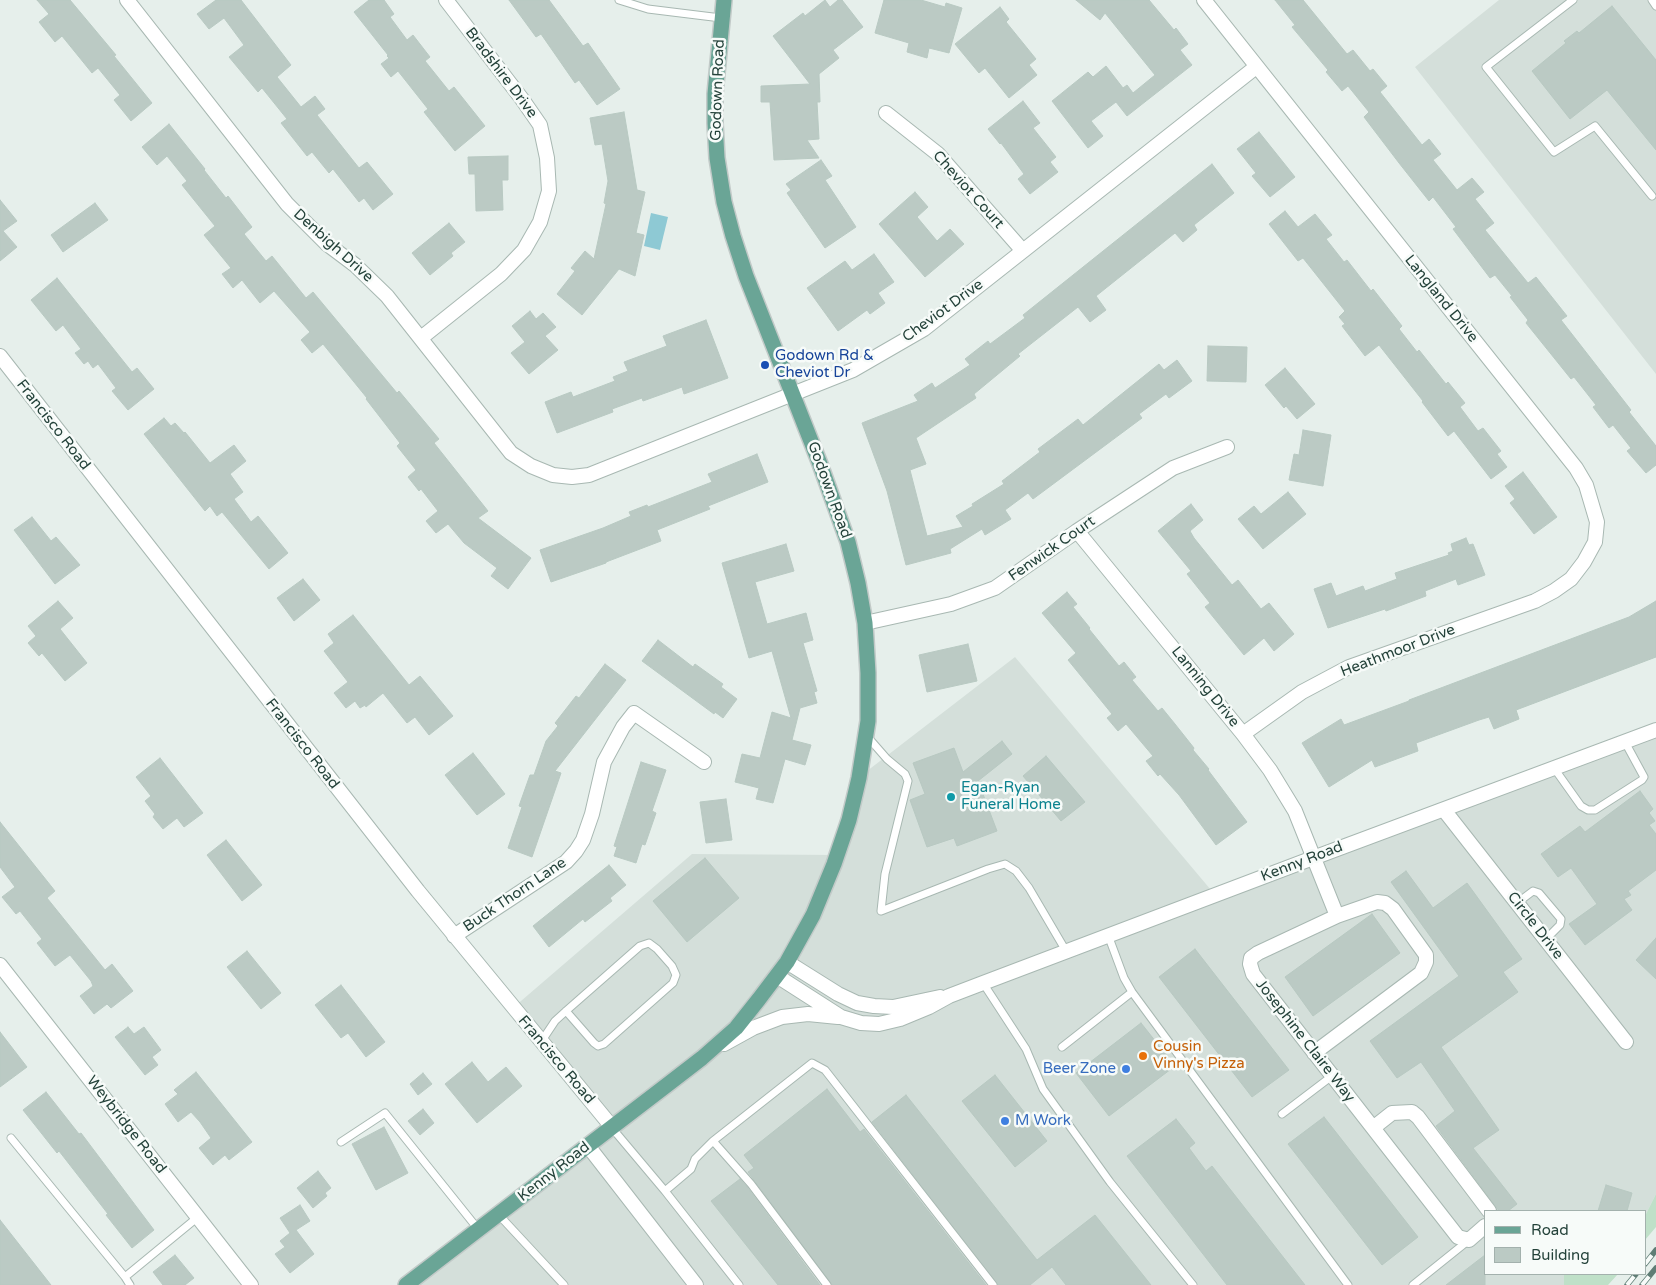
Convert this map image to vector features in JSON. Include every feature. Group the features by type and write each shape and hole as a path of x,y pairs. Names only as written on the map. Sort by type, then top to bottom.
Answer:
{"main road":[{"name":"Godown Road","path":"724,0 715,94 717,158 724,202 746,276 820,464 848,542 865,623 868,673 868,721 860,778 849,820 834,864 813,915 777,976"},
{"name":"Kenny Road","path":"406,1285 702,1058 736,1028 777,976"}],"street":[{"name":"Denbigh Drive","path":"127,0 287,204 327,244 355,265 387,296 511,453 530,466 553,475"},
{"name":"Bradshire Drive","path":"421,338 501,274 524,250 540,222 549,191 548,158 540,125 446,0"},
{"name":"Langland Drive","path":"1204,0 1576,468 1586,485 1597,522 1595,542 1584,562 1571,579 1535,601"},
{"name":"Cheviot Drive","path":"553,475 572,477 589,475 854,370 924,329 1256,67"},
{"name":"Cheviot Court","path":"886,113 938,154 1022,251"},
{"name":"Francisco Road","path":"0,356 381,844 612,1128"},
{"name":"Fenwick Court","path":"865,623 951,604 995,588 1077,530 1173,468 1227,447"},
{"name":"Lanning Drive","path":"1077,530 1243,734 1270,770 1294,811 1313,858"},
{"name":"Heathmoor Drive","path":"1243,734 1302,692 1349,667 1535,601"},
{"name":"Buck Thorn Lane","path":"454,936 566,862 576,851 583,840 592,814 604,762 623,727 634,713 704,762"},
{"name":"Kenny Road","path":"702,1058 752,1028 782,1017 808,1014 879,1024 900,1019 929,1008 949,996 1066,951 1656,730"},
{"name":"Circle Drive","path":"1444,810 1626,1042"},
{"path":"1313,858 1337,916 1377,902 1385,903 1426,955 1426,962 1421,973 1314,1052"},
{"name":"Josephine Claire Way","path":"1337,916 1258,953 1251,958 1250,964 1253,974 1458,1237 1469,1240"},
{"name":"Kenny Road","path":"786,962 838,994 857,1003 874,1006 893,1006 933,997 949,996"},
{"name":"Weybridge Road","path":"0,965 251,1285"},
{"name":"Kenny Road","path":"777,976 841,1018"},
{"path":"1373,1128 1392,1113 1412,1112 1418,1117 1488,1210"},
{"path":"588,1146 696,1285"},
{"path":"1469,1240 1484,1227"}],"lane":[{"path":"619,0 648,8 721,18"},
{"path":"1573,0 1486,67 1554,152 1595,126 1652,196"},
{"path":"1652,0 1656,6"},
{"path":"866,734 887,759 905,774 908,781 885,874 881,911 988,868 1005,864 1016,871 1029,888 1066,951"},
{"path":"1554,768 1574,799 1588,810 1595,810 1644,777 1625,742"},
{"path":"1517,902 1533,891 1539,893 1561,919 1560,925 1546,939"},
{"path":"1108,935 1124,978 1132,992 1348,1285"},
{"path":"541,1042 555,1021 566,1011 640,946 648,943 662,954 676,974 673,983 604,1044 598,1046 594,1043 566,1011"},
{"path":"983,983 1026,1049 1043,1089 1110,1182 1193,1285"},
{"path":"1062,1047 1132,992"},
{"path":"665,1191 691,1169 695,1160 713,1141 812,1063 824,1070 993,1285"},
{"path":"1282,1114 1332,1076"},
{"path":"341,1142 385,1113 479,1230"},
{"path":"612,1128 665,1191 739,1285"},
{"path":"12,1138 130,1285"},
{"path":"713,1141 751,1184 827,1285"},
{"path":"498,1214 564,1285"},
{"path":"125,1277 198,1217"},
{"path":"1413,1285 1469,1240"}],"shaded area":[{"path":"1499,0 1656,0 1656,374 1415,67"},
{"path":"1015,657 1216,896 1656,732 1656,1194 1646,1214 1646,1210 1484,1210 1484,1275 1564,1275 1564,1285 405,1285 605,1127 514,1007 692,854 837,855 858,778"}],"green space":[{"path":"1656,1194 1656,1227 1646,1239 1646,1214"},
{"path":"1564,1275 1617,1275 1608,1285 1564,1285"}],"water":[{"path":"651,213 668,217 660,250 644,246"}],"building":[{"path":"37,0 70,0 116,55 114,56 152,103 131,121 114,100 120,95 98,68 92,73 62,36 55,42 39,22 49,14"},
{"path":"216,0 241,0 291,65 277,77 301,107 315,96 325,109 317,115 359,168 367,162 393,194 373,210 364,198 359,202 333,169 329,173 312,152 307,156 281,123 287,119 262,88 258,92 229,57 244,45 224,18 209,29 197,14"},
{"path":"369,0 384,0 394,14 390,17 407,40 413,35 430,57 425,61 449,91 454,87 485,126 455,151 424,112 428,109 398,71 391,77 381,64 389,58 388,55 354,12"},
{"path":"509,0 549,0 583,46 588,43 620,89 597,105 579,80 575,83 541,34 536,37"},
{"path":"825,0 830,7 838,0 842,0 863,27 833,50 839,58 819,74 820,102 817,102 819,139 807,140 819,158 774,160 770,102 761,102 761,86 810,84 773,36 803,13 805,16"},
{"path":"884,0 921,0 945,7 946,3 962,8 949,53 929,48 927,58 907,52 909,43 875,33"},
{"path":"1076,0 1149,0 1174,30 1176,28 1188,44 1180,50 1192,65 1127,116 1116,102 1091,121 1103,136 1088,148 1052,101 1088,72 1093,77 1106,66 1123,88 1127,85 1133,93 1155,75 1105,13 1100,20"},
{"path":"1275,0 1303,0 1347,54 1353,50 1370,71 1373,69 1387,86 1380,92 1422,145 1429,139 1441,154 1433,160 1457,190 1472,178 1484,192 1475,199 1494,223 1485,230 1528,283 1536,277 1567,316 1561,320 1631,410 1629,412 1656,446 1656,465 1646,473 1627,451 1631,448 1613,425 1609,428 1593,407 1596,405 1574,377 1571,379 1526,323 1528,320 1510,297 1512,296 1495,275 1490,278 1453,229 1456,227 1433,197 1429,201 1399,163 1364,117 1369,112 1348,86 1342,91 1326,72 1328,70 1292,27 1295,25"},
{"path":"1612,6 1656,60 1656,150 1607,90 1570,119 1532,71 1566,43 1564,41 1577,31 1579,33"},
{"path":"1000,7 1009,19 1006,22 1036,59 1029,65 1037,75 1009,98 985,68 979,73 955,44"},
{"path":"1023,101 1040,123 1033,128 1056,157 1050,162 1058,172 1030,194 1018,179 1024,174 988,129"},
{"path":"624,112 637,190 645,192 636,233 644,235 635,276 619,269 582,315 557,294 575,271 571,268 585,251 594,259 606,204 604,203 608,181 602,144 595,145 590,118"},
{"path":"169,124 226,198 228,196 252,227 244,234 266,261 272,256 306,298 313,292 397,393 399,391 439,439 434,443 488,511 478,518 531,558 508,589 491,576 497,568 464,543 448,524 436,533 426,521 438,511 421,489 419,491 408,477 416,470 397,446 400,443 367,398 323,344 312,353 301,340 310,332 274,291 260,303 242,280 233,288 222,274 231,268 204,235 215,226 182,185 187,181 167,156 157,165 142,147"},
{"path":"1259,132 1295,177 1270,197 1252,176 1256,173 1237,149"},
{"path":"508,156 508,180 502,180 503,210 476,211 475,174 469,174 468,157"},
{"path":"821,160 832,176 825,180 856,227 825,248 787,193 791,190 786,184"},
{"path":"1212,164 1234,193 1194,225 1197,230 1183,242 1175,233 1096,296 1106,310 1090,322 1078,307 1018,354 1020,356 974,394 976,398 916,438 926,464 910,470 927,536 963,527 956,516 1004,484 1002,481 1040,452 1038,449 1078,419 1083,425 1159,364 1164,370 1177,360 1192,381 1169,398 1166,394 1139,414 1142,418 1033,499 1028,493 1005,510 1011,519 985,535 982,529 950,549 951,553 906,565 887,491 862,423 918,401 914,395 932,383 935,388 970,365 965,359 988,341 990,344 1025,318 1023,315"},
{"path":"915,192 928,207 917,217 937,241 950,229 964,244 925,277 879,224"},
{"path":"0,200 17,221 3,231 17,247 0,261"},
{"path":"95,203 108,220 63,252 51,235"},
{"path":"1285,211 1298,227 1315,214 1332,235 1326,239 1344,262 1347,260 1371,291 1373,289 1402,326 1399,329 1417,352 1419,350 1446,384 1448,382 1465,403 1460,407 1478,431 1483,428 1501,451 1497,454 1507,467 1491,479 1454,431 1448,436 1379,345 1365,356 1342,326 1345,324 1339,317 1345,311 1303,258 1298,261 1269,224"},
{"path":"449,223 465,242 451,253 453,256 430,275 412,253"},
{"path":"874,254 894,282 878,293 885,303 870,314 867,310 838,331 807,288 845,261 852,270"},
{"path":"57,278 132,372 137,368 154,389 128,410 112,391 116,388 98,364 93,368 88,361 84,364 75,353 81,349 63,325 56,331 31,300"},
{"path":"530,311 536,319 543,313 556,327 545,336 558,350 529,374 511,353 525,342 512,326"},
{"path":"706,320 728,378 684,394 682,387 643,401 642,398 612,409 613,412 557,433 545,402 571,392 573,397 615,381 613,377 628,371 624,362 667,346 663,336"},
{"path":"1208,346 1247,347 1246,382 1207,381"},
{"path":"1285,368 1315,404 1297,419 1286,406 1284,408 1265,385"},
{"path":"164,418 171,426 175,423 185,432 210,463 234,445 246,461 230,474 243,492 234,499 251,522 258,516 288,553 269,569 222,512 217,516 210,506 205,511 144,434"},
{"path":"1303,430 1331,435 1323,486 1289,480 1294,454 1299,455"},
{"path":"757,454 768,482 708,506 710,509 657,530 661,541 551,582 540,550 603,528 631,516 629,512 647,505 648,507 712,482 708,474"},
{"path":"1523,472 1557,517 1534,534 1510,503 1515,499 1505,486"},
{"path":"1288,492 1306,514 1263,549 1238,519 1254,506 1261,514"},
{"path":"1191,504 1203,520 1190,531 1194,538 1232,585 1238,580 1261,609 1269,603 1294,634 1274,651 1264,638 1244,655 1205,607 1210,603 1187,574 1191,571 1158,531"},
{"path":"32,517 51,541 56,537 80,565 55,584 14,530"},
{"path":"1466,538 1469,545 1473,544 1485,575 1458,585 1456,579 1425,591 1426,596 1386,611 1385,609 1328,628 1314,589 1331,583 1336,596 1363,586 1365,591 1397,579 1395,573 1449,555 1448,553 1453,551 1451,544"},
{"path":"786,544 794,571 755,582 767,624 806,613 813,640 803,643 817,691 814,692 817,703 800,708 792,740 811,745 805,765 785,759 773,803 756,799 759,788 735,782 742,754 760,758 772,712 791,718 772,651 749,658 722,563"},
{"path":"303,579 320,600 294,621 277,598"},
{"path":"1067,592 1077,604 1073,607 1089,629 1119,666 1124,662 1136,677 1132,680 1158,711 1162,708 1194,748 1193,750 1247,822 1216,845 1179,795 1160,774 1158,776 1146,761 1153,756 1126,724 1118,731 1107,718 1112,714 1068,660 1076,653 1042,613"},
{"path":"58,601 73,618 60,629 87,663 65,681 42,653 39,656 28,643 36,636 28,626"},
{"path":"1656,601 1656,657 1516,710 1519,719 1494,729 1489,717 1479,720 1416,743 1418,751 1375,767 1372,760 1329,787 1302,743 1341,719 1344,725 1409,701 1629,617"},
{"path":"353,615 409,685 420,676 453,716 429,735 415,717 407,723 383,693 366,707 365,705 360,708 355,701 346,708 334,693 348,682 324,651 334,643 328,634"},
{"path":"658,640 693,667 695,664 723,684 721,687 737,699 723,718 715,712 714,714 642,661"},
{"path":"968,644 977,681 927,692 919,655"},
{"path":"605,664 626,680 555,771 561,773 532,857 508,848 522,807 519,806 530,775 534,775 546,741 558,726 555,723 576,696 579,698"},
{"name":"Egan-Ryan Funeral Home","path":"1002,741 1012,754 978,781 997,831 957,846 954,838 927,847 910,800 925,794 913,763 954,748 963,772"},
{"path":"473,753 505,794 477,815 445,775"},
{"path":"1046,756 1085,802 1061,821 1023,776"},
{"path":"160,758 203,813 184,827 177,818 163,829 153,817 155,814 145,801 151,796 136,777"},
{"path":"641,762 666,770 652,811 656,813 645,845 642,844 636,863 614,856 617,847 614,846"},
{"path":"1640,791 1653,809 1649,813 1655,821 1649,825 1656,834 1656,870 1628,891 1631,895 1624,899 1632,910 1585,945 1569,924 1597,904 1571,868 1558,877 1541,854 1580,826 1585,832"},
{"path":"726,799 732,840 706,843 700,802"},
{"path":"0,822 55,891 47,898 105,970 112,964 133,991 111,1008 107,1004 94,1014 80,996 93,986 91,981 70,955 55,966 37,943 42,939 20,911 16,914 2,897 15,887 0,867"},
{"path":"226,840 262,885 242,901 207,855"},
{"path":"705,858 739,898 687,942 653,901"},
{"path":"609,865 626,885 610,898 612,901 585,922 583,919 549,947 533,926"},
{"path":"1406,871 1433,908 1467,883 1522,959 1503,972 1518,992 1441,1047 1499,1130 1473,1148 1517,1204 1509,1210 1498,1210 1436,1126 1455,1111 1421,1062 1397,1078 1370,1041 1459,976 1391,882"},
{"path":"1372,914 1400,953 1313,1016 1285,977"},
{"path":"1656,938 1656,979 1636,960"},
{"path":"1195,949 1289,1070 1252,1097 1159,977"},
{"path":"247,951 281,993 261,1009 227,967"},
{"path":"341,985 385,1042 366,1057 348,1033 341,1038 315,1005"},
{"path":"1141,1023 1175,1066 1109,1116 1076,1073"},
{"path":"128,1027 134,1034 144,1027 161,1050 152,1057 158,1065 145,1075 115,1037"},
{"path":"0,1032 27,1067 0,1087"},
{"path":"472,1062 488,1082 506,1067 522,1086 477,1123 445,1084"},
{"path":"196,1072 252,1142 229,1160 225,1155 213,1165 199,1148 211,1138 200,1122 191,1112 178,1122 165,1104 178,1094 174,1090"},
{"path":"423,1073 432,1084 418,1095 410,1084"},
{"name":"M Work","path":"995,1075 1047,1141 1015,1167 962,1101"},
{"path":"827,1089 860,1132 864,1129 986,1285 832,1285 748,1172 754,1168 744,1155"},
{"path":"46,1092 79,1134 81,1133 154,1230 132,1248 59,1151 57,1153 23,1110"},
{"path":"906,1095 1037,1260 1095,1215 1151,1285 1066,1285 1052,1267 1030,1285 998,1285 872,1122"},
{"path":"423,1109 434,1123 420,1135 408,1121"},
{"path":"1324,1117 1418,1237 1382,1265 1288,1144"},
{"path":"1176,1119 1195,1143 1189,1148 1206,1171 1212,1166 1305,1285 1227,1285 1127,1156"},
{"path":"384,1127 408,1173 376,1190 352,1144"},
{"path":"318,1171 331,1188 325,1193 327,1196 313,1208 297,1188"},
{"path":"740,1179 820,1285 778,1285 711,1201"},
{"path":"1606,1185 1632,1193 1627,1210 1598,1210"},
{"path":"300,1205 310,1221 296,1230 314,1254 290,1273 275,1254 285,1247 280,1241 290,1233 280,1218"},
{"path":"0,1220 51,1285 0,1285"},
{"path":"175,1255 194,1278 185,1285 163,1285 153,1272"},
{"path":"1484,1256 1485,1285 1446,1285"}],"railway":[{"path":"1646,1263 1656,1250"},
{"path":"1642,1285 1656,1268"},
{"path":"1627,1285 1635,1275"}],"place":[{"name":"Godown Rd & Cheviot Dr","path":"765,365"},
{"name":"Egan-Ryan Funeral Home","path":"951,797"},
{"name":"Cousin Vinny's Pizza","path":"1143,1056"},
{"name":"Beer Zone","path":"1126,1069"},
{"name":"M Work","path":"1005,1121"}]}
